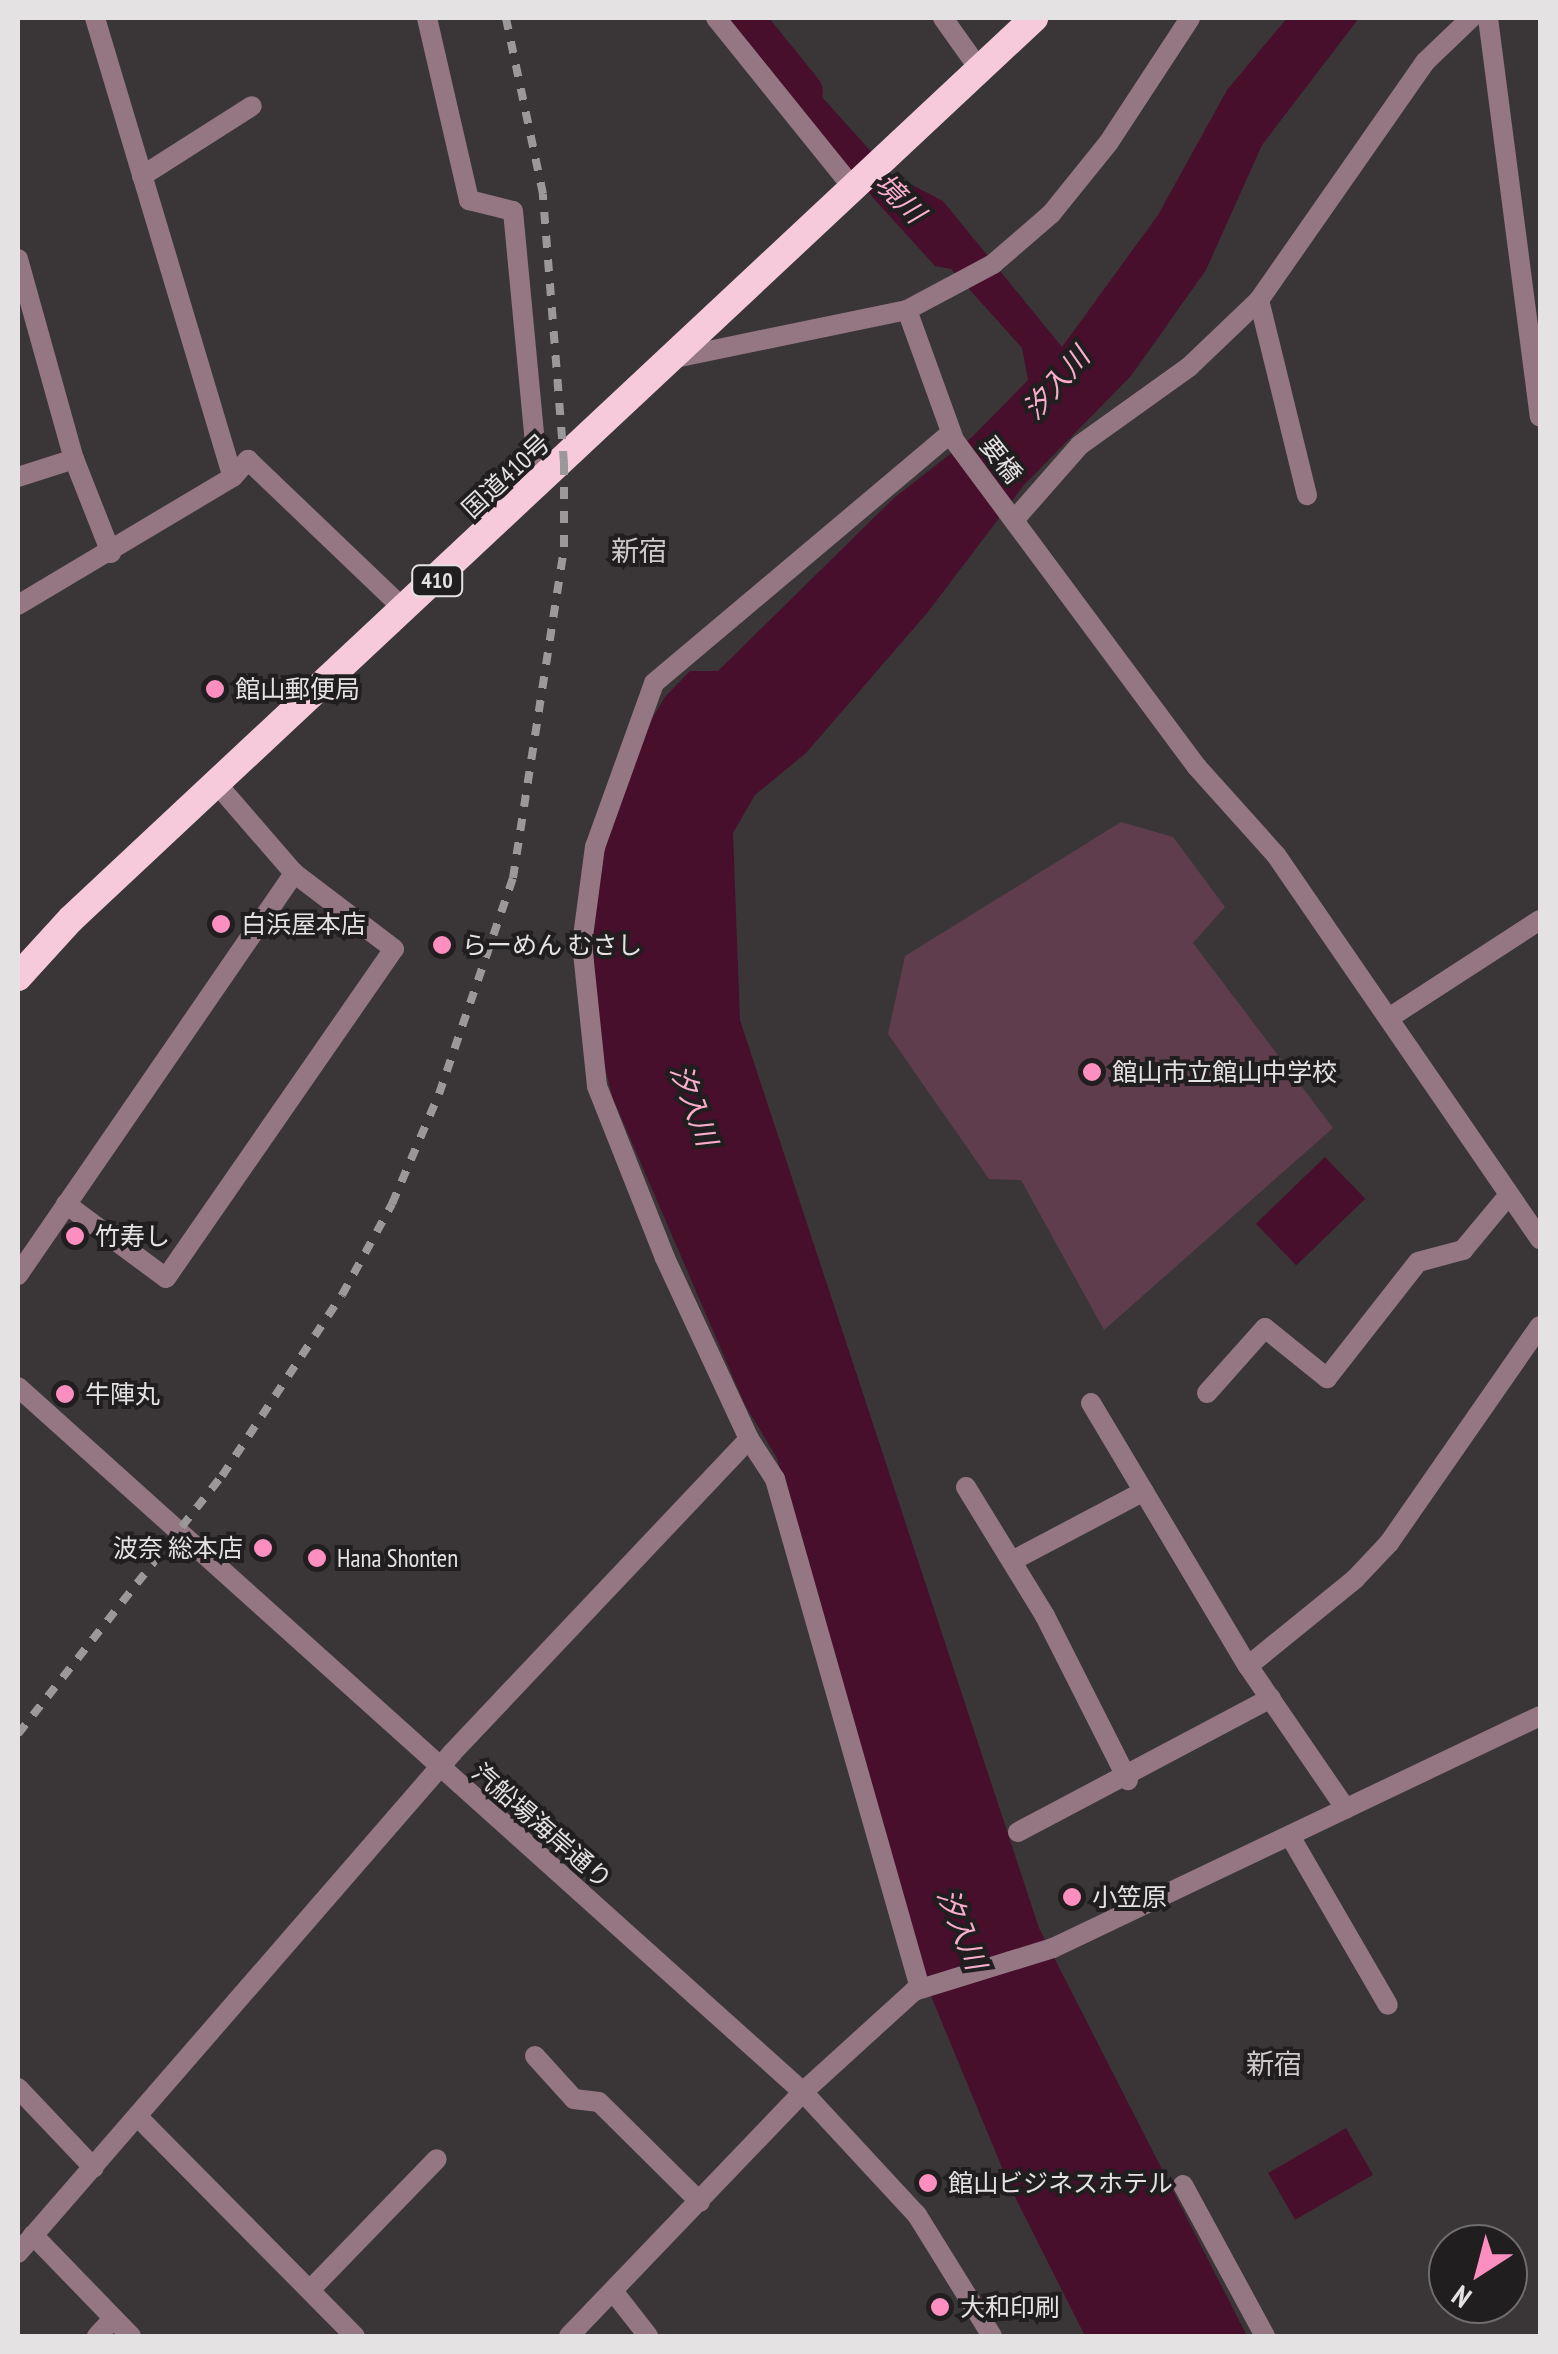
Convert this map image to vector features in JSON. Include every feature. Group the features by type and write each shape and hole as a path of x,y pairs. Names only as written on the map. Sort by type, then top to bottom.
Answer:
{"highway":[{"name":"国道410号","path":"18,977 218,784 539,487 1034,18"}],"street":[{"path":"98,18 233,477"},
{"path":"427,18 469,200 513,211 539,487"},
{"path":"716,18 856,187"},
{"path":"944,18 980,70"},
{"path":"670,360 907,310 993,264 1051,214 1109,142 1190,18"},
{"path":"1012,515 1080,445 1189,367 1259,300 1425,62 1471,18"},
{"path":"1488,18 1540,416"},
{"path":"142,176 252,106"},
{"path":"18,259 74,459 112,553"},
{"path":"1259,300 1307,495"},
{"name":"要橋","path":"907,310 952,437 1392,1016 1540,1239"},
{"path":"924,1987 775,1478 749,1440 617,1143 590,1058 582,944 596,847 654,683 952,437"},
{"path":"18,477 74,459"},
{"path":"18,606 233,477 248,460 264,471 405,610"},
{"path":"66,1204 166,1278 394,949 294,873 218,784"},
{"path":"18,1275 294,873"},
{"path":"1392,1016 1540,920"},
{"path":"1207,1394 1265,1328 1326,1378 1418,1262 1463,1250 1508,1196"},
{"path":"1248,1666 1389,1543 1540,1326"},
{"name":"汽船場海岸通り","path":"18,1387 803,2092 917,2215 992,2336"},
{"path":"1091,1403 1248,1666 1346,1808"},
{"path":"18,2253 440,1770 749,1440"},
{"path":"966,1487 1012,1561 1128,1780"},
{"path":"1012,1561 1144,1491"},
{"path":"1018,1832 1128,1780 1272,1698"},
{"path":"569,2336 803,2092 924,1987 1053,1948 1540,1716"},
{"path":"1290,1836 1388,2005"},
{"path":"535,2056 574,2099 598,2102 700,2202"},
{"path":"18,2088 94,2168"},
{"path":"138,2118 354,2336"},
{"path":"310,2290 437,2159"},
{"path":"1184,2185 1265,2336"},
{"path":"33,2236 130,2336"},
{"path":"613,2290 648,2336"},
{"path":"97,2336 113,2319"}],"shaded area":[{"path":"1121,822 1173,837 1225,907 1193,943 1333,1128 1104,1330 1021,1180 989,1179 888,1034 905,956"}],"water":[{"name":"汐入川","path":"1287,18 1359,18 1262,145 1206,270 1131,376 1024,485 928,612 806,753 755,795 733,833 740,1020 1039,1928 1247,2336 1085,2336 1010,2187 931,1996 777,1458 745,1405 612,1096 595,1027 593,929 603,857 628,758 665,697 690,671 718,671 894,498 972,437 1028,380 1022,348 951,269 935,266 875,200 752,50 769,35 781,39 797,69 891,174 943,201 1062,347 1158,215 1227,90"},
{"path":"1325,1157 1365,1199 1296,1265 1256,1224"},
{"path":"1346,2128 1373,2175 1295,2220 1268,2173"}],"waterway":[{"name":"境川","path":"740,18 800,92"}],"railway":[{"path":"18,1734 222,1476 342,1295 392,1204 439,1094 513,878 564,547 564,463 543,194 506,18"}],"place":[{"name":"館山郵便局","path":"215,689"},
{"name":"白浜屋本店","path":"221,924"},
{"name":"らーめん むさし","path":"442,945"},
{"name":"館山市立館山中学校","path":"1092,1072"},
{"name":"竹寿し","path":"75,1236"},
{"name":"牛陣丸","path":"65,1394"},
{"name":"波奈 総本店","path":"263,1548"},
{"name":"Hana Shonten","path":"317,1558"},
{"name":"小笠原","path":"1072,1897"},
{"name":"館山ビジネスホテル","path":"928,2183"},
{"name":"大和印刷","path":"940,2307"}],"district":[{"name":"新宿","path":"639,551"},
{"name":"新宿","path":"1274,2064"}]}
